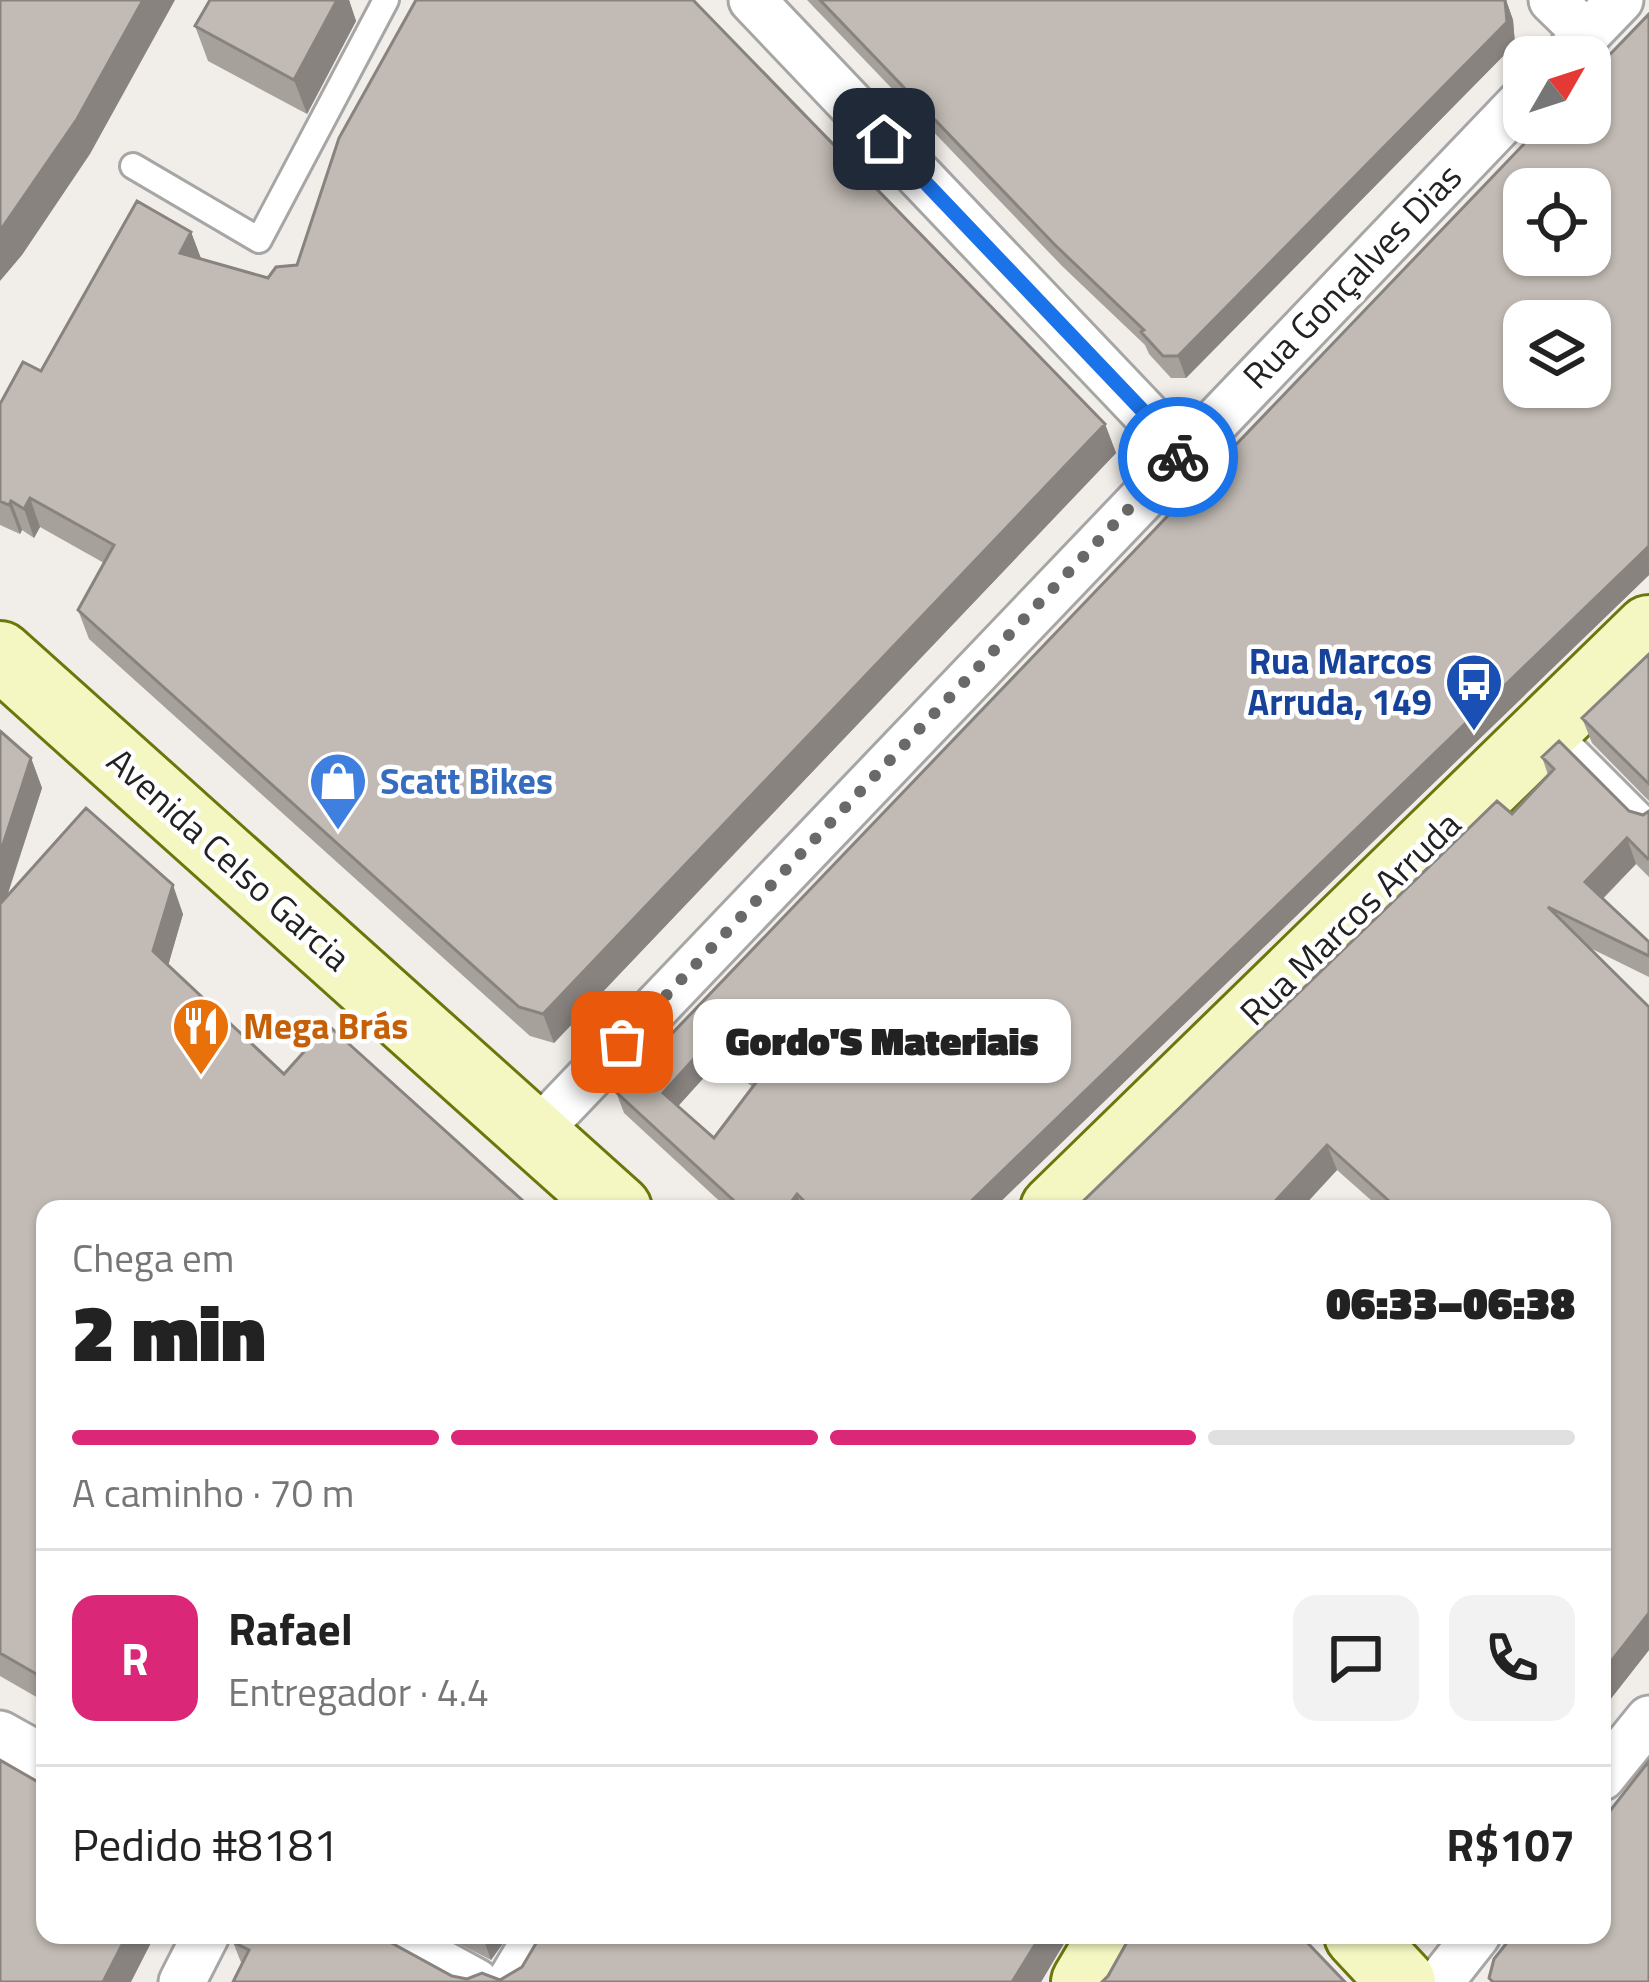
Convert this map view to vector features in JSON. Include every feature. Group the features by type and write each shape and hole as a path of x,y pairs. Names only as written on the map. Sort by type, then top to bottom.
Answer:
{"main road":[{"name":"Rua Marcos Arruda","path":"1063,1200 1649,629"},
{"name":"Avenida Celso Garcia","path":"0,656 608,1200"},
{"path":"1085,1982 1108,1944"},
{"path":"1366,1944 1402,1982"}],"street":[{"path":"752,0 1182,452"},
{"path":"1552,0 1571,36"},
{"path":"1586,36 1620,0"},
{"name":"Rua Gonçalves Dias","path":"536,1132 1503,121"},
{"path":"1611,1766 1649,1718"},
{"path":"0,1734 36,1755"},
{"path":"182,1982 201,1944"},
{"path":"406,1944 476,1982"},
{"path":"510,1982 533,1944"},
{"path":"1440,1982 1470,1944"}],"lane":[{"path":"133,166 259,240 386,0"},
{"path":"1550,725 1649,824"}],"building":[{"path":"0,0 143,0 77,119 0,231"},
{"path":"210,0 337,0 294,80 195,26"},
{"path":"416,0 693,0 1105,424 543,1014 519,1007 78,610 114,545 30,498 24,509 0,501 0,404 23,362 41,371 137,201 191,232 180,253 268,278 276,267 297,265 339,138"},
{"path":"820,0 1505,0 1507,22 1178,356 1163,356 1141,332 1144,330 1054,244"},
{"path":"1649,14 1649,546 972,1200 803,1200 797,1194 793,1200 733,1200 616,1092 1524,144 1611,144 1611,53","holes":["710,1041 761,1076 714,1138 663,1093"]},
{"path":"1649,654 1649,784 1582,718"},
{"path":"0,731 31,758 0,854"},
{"path":"1559,741 1629,811 1643,815 1649,811 1649,858 1627,838 1585,882 1649,942 1649,956 1548,907 1649,1007 1649,1613 1611,1662 1611,1200 1388,1200 1327,1145 1276,1200 1084,1200 1497,801 1512,814 1554,769 1542,757"},
{"path":"86,808 173,885 153,951 284,1074 328,1025 522,1200 36,1200 36,1674 0,1653 0,904"},
{"path":"0,1760 36,1781 36,1944 122,1944 103,1982 0,1982"},
{"path":"1649,1761 1649,1982 1493,1982 1489,1978 1494,1959 1506,1944 1611,1944 1611,1810"},
{"path":"237,1944 393,1944 452,1976 467,1979 482,1973 500,1980 522,1967 536,1944 1035,1944 1012,1982 233,1982 249,1950"},
{"path":"1126,1944 1309,1944 1345,1982 1102,1982"}],"way so far":[{"path":"622,1042 1178,457"}],"place":[{"name":"Rua Marcos Arruda, 149","path":"1474,733"},
{"name":"Scatt Bikes","path":"338,832"},
{"name":"Gordo'S Materiais","path":"622,1042"},
{"name":"Mega Brás","path":"201,1077"}],"route":[{"path":"884,139 1182,452 1178,457"}]}
